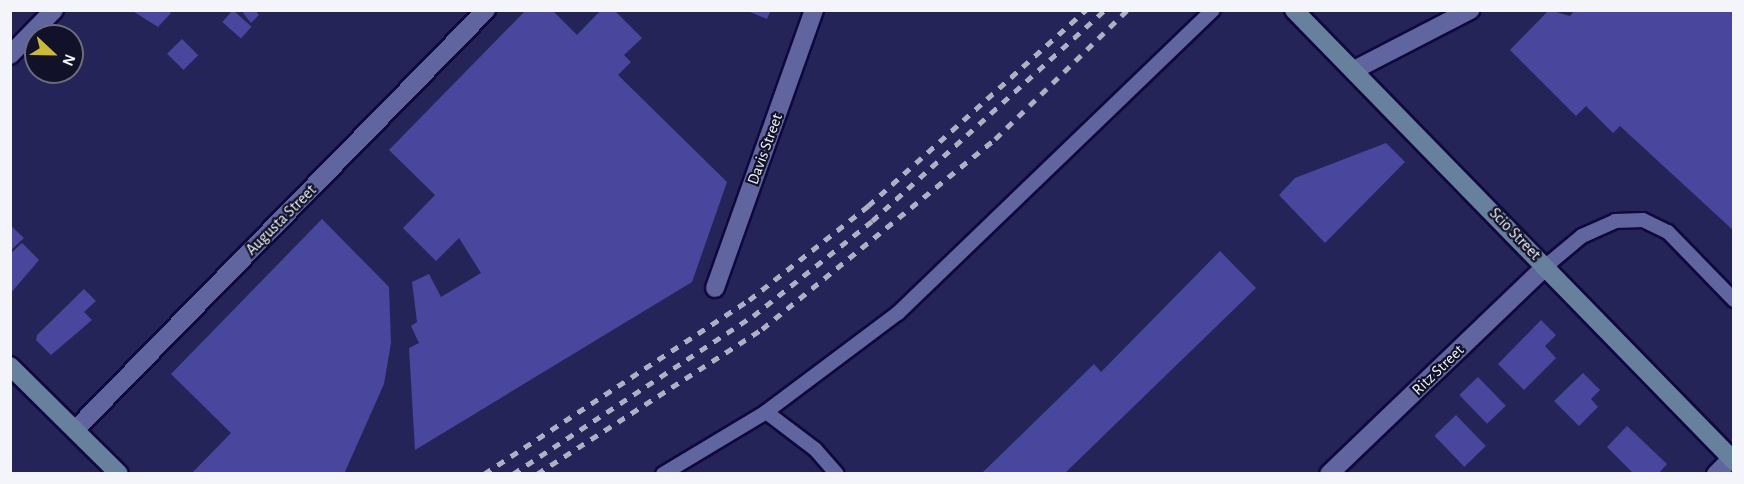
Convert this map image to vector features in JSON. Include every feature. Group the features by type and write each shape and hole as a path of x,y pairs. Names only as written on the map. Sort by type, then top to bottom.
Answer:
{"street":[{"path":"10,55 54,10"},
{"name":"Augusta Street","path":"75,430 486,10"},
{"name":"Davis Street","path":"715,288 814,10"},
{"name":"Scio Street","path":"1294,10 1546,266 1732,460"},
{"path":"1354,70 1470,10"},
{"name":"Ritz Street","path":"1329,474 1546,266"},
{"path":"10,366 119,474"},
{"path":"1716,474 1732,460"}],"lane":[{"path":"663,474 766,412 898,313 1213,10"},
{"path":"1546,266 1582,236 1615,221 1643,220 1668,232 1734,300"},
{"path":"766,412 815,449 837,474"}],"building":[{"path":"131,10 168,10 171,13 158,27"},
{"path":"233,10 252,27 241,39 222,22"},
{"path":"246,10 255,10 259,15 251,23 243,13"},
{"path":"526,10 552,10 577,35 601,10 614,10 642,38 624,55 631,62 618,75 727,182 692,282 415,450 409,348 419,343 411,326 417,322 412,282 429,274 441,297 481,273 459,238 436,261 403,228 435,195 389,150"},
{"path":"745,10 771,10 767,19"},
{"path":"1549,10 1570,16 1575,10 1734,10 1734,231 1620,126 1613,133 1586,106 1576,116 1510,50"},
{"path":"182,39 198,55 183,70 167,54"},
{"path":"1386,143 1405,162 1325,243 1279,195 1295,178"},
{"path":"322,219 389,287 391,343 384,384 344,474 191,474 231,433 171,374"},
{"path":"10,225 24,238 10,251"},
{"path":"22,243 39,260 10,294 10,254"},
{"path":"1220,251 1256,288 1064,474 981,474 1094,364 1101,372"},
{"path":"84,289 96,301 84,312 92,320 51,355 36,340 37,335"},
{"path":"1541,320 1556,335 1545,346 1556,358 1524,390 1498,364"},
{"path":"1583,373 1600,390 1591,399 1598,407 1579,426 1554,401"},
{"path":"1478,377 1506,406 1487,424 1459,395"},
{"path":"1456,415 1486,446 1464,467 1434,436"},
{"path":"1627,426 1667,464 1658,474 1634,474 1607,447"}],"railway":[{"path":"484,474 749,300 868,206 1086,10"},
{"path":"513,474 753,316 872,221 1105,10"},
{"path":"537,474 762,329 995,139 1127,10"}]}
